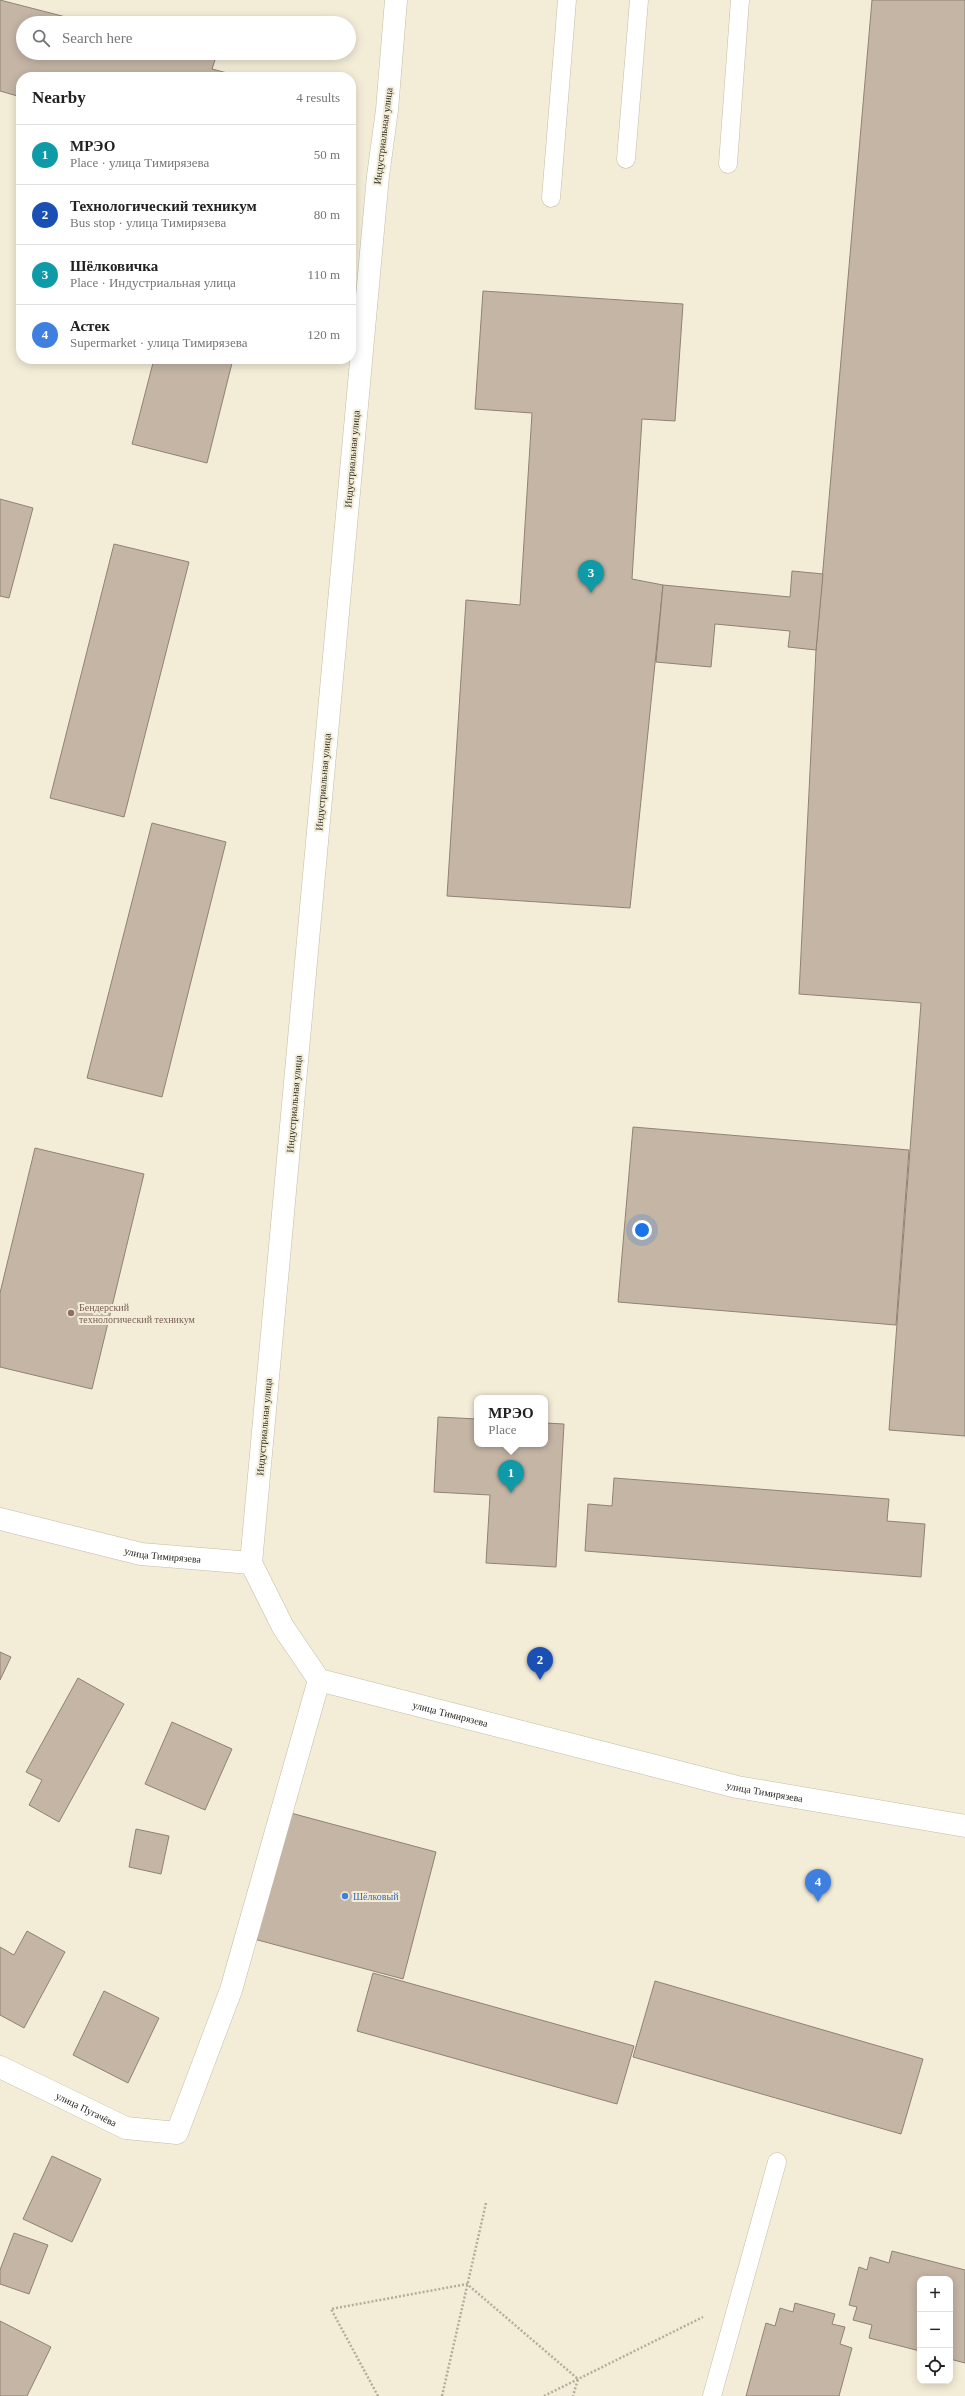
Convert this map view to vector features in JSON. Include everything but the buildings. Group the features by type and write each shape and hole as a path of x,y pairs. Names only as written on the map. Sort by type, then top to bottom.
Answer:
{"street":[{"name":"Индустриальная улица","path":"251,1563 376,192 387,110 396,0"},
{"name":"улица Тимирязева","path":"0,1519 141,1554 251,1563"},
{"path":"251,1563 283,1627 319,1680"},
{"name":"улица Тимирязева","path":"319,1680 737,1787 965,1826"},
{"name":"улица Пугачёва","path":"0,2067 126,2128 177,2133 230,1990 319,1680"}],"lane":[{"path":"550,198 567,0"},
{"path":"626,159 639,0"},
{"path":"728,164 740,0"},
{"path":"712,2396 777,2162"}],"path":[{"path":"442,2396 486,2203"},
{"path":"467,2284 578,2379"},
{"path":"378,2396 331,2309 467,2284"},
{"path":"544,2396 738,2300"},
{"path":"573,2396 578,2379"}],"place":[{"name":"Шёлковичка","path":"591,593"},
{"name":"Бендерский технологический техникум","path":"71,1313"},
{"name":"МРЭО","path":"511,1493"},
{"name":"Технологический техникум","path":"540,1680"},
{"name":"Шёлковый","path":"345,1896"},
{"name":"Астек","path":"818,1902"}]}
